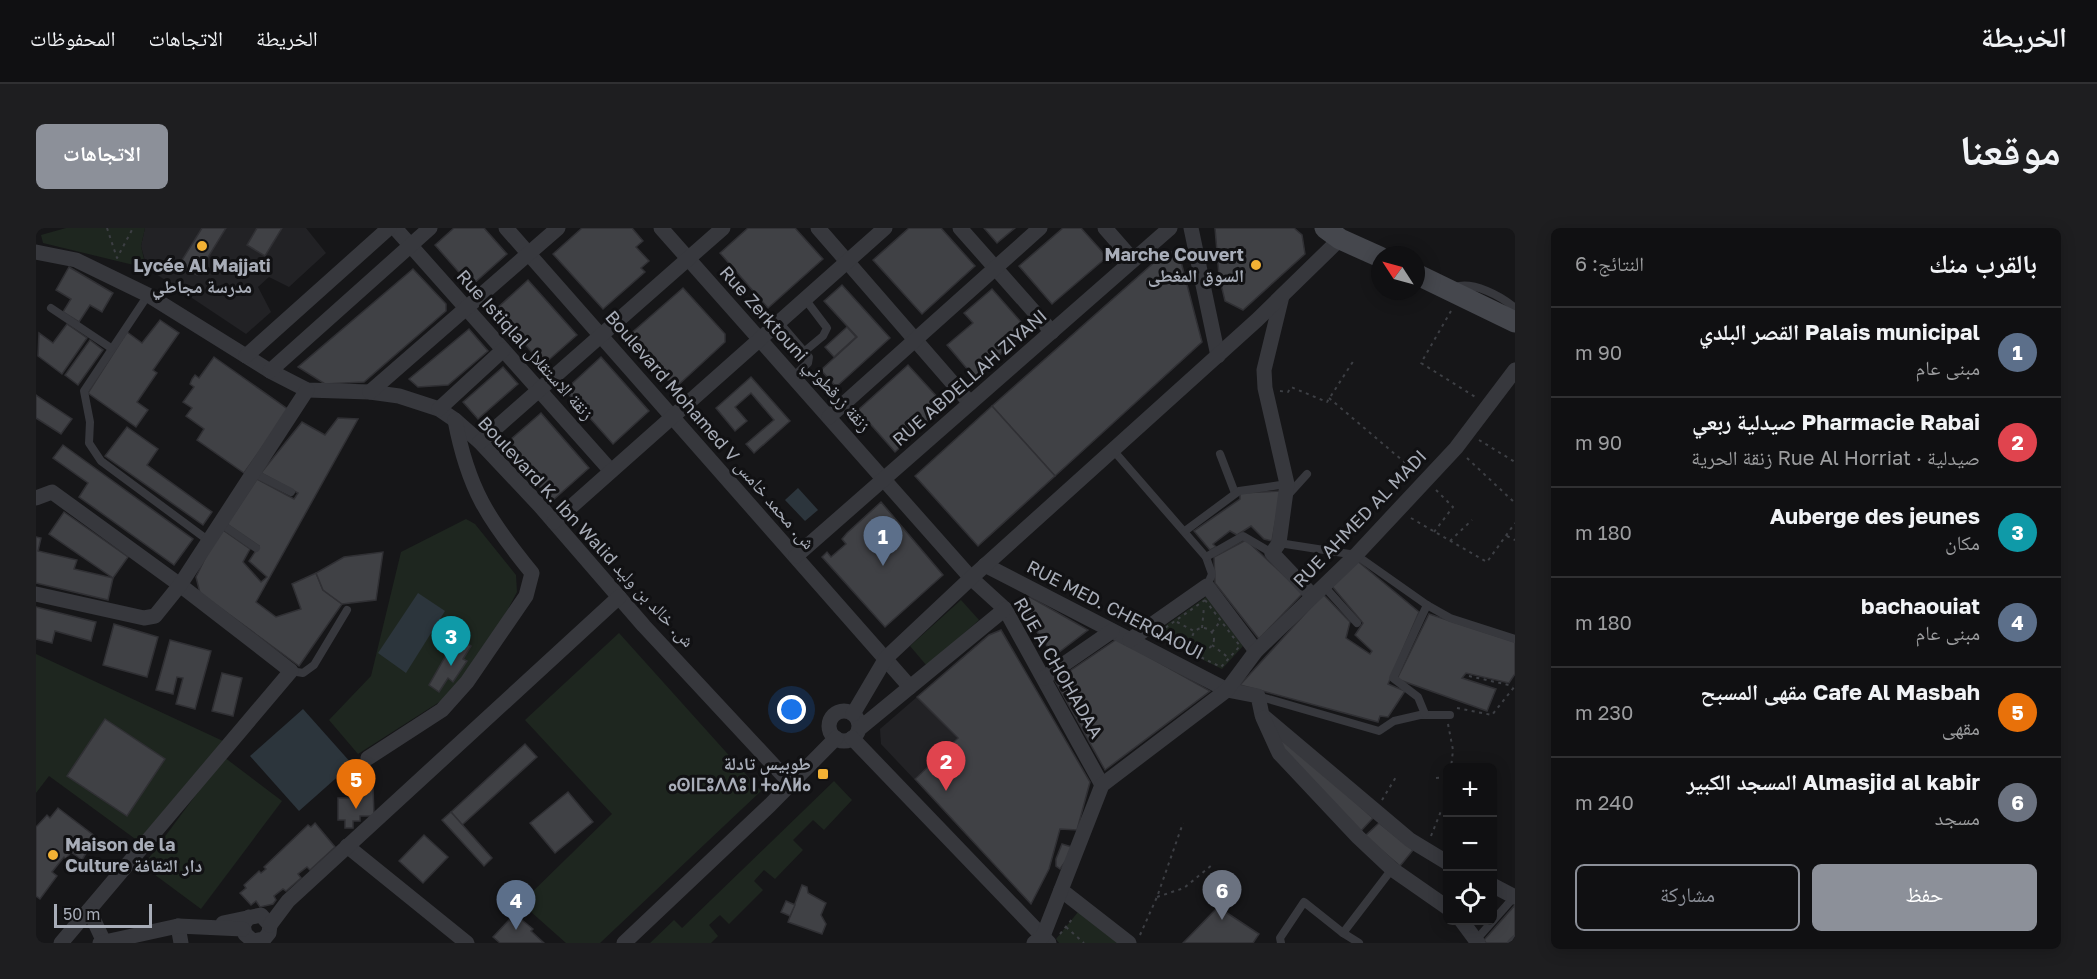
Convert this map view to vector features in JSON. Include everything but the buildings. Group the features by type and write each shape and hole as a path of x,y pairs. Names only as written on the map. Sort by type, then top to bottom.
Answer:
{"main road":[{"path":"1333,233 1371,252"},
{"path":"1425,278 1515,322"}],"street":[{"path":"246,356 389,228"},
{"name":"Rue Istiqlal زنقة الاستقلال","path":"395,228 611,471"},
{"path":"270,371 430,228"},
{"name":"Boulevard Mohamed V ش. محمد خامس","path":"506,228 910,687"},
{"path":"369,392 558,228"},
{"name":"Rue Zerktouni زنقة زرقطوني","path":"661,228 971,578"},
{"path":"480,442 723,228"},
{"path":"818,228 970,403"},
{"path":"554,522 885,228"},
{"path":"960,228 1052,332"},
{"path":"829,417 1040,228"},
{"path":"1105,228 1133,260"},
{"name":"RUE ABDELLAH ZIYANI","path":"796,556 1170,228"},
{"path":"1191,228 1218,356"},
{"path":"1102,786 1061,890 1045,940 855,734 853,714 886,658 985,565 1282,296 1333,233"},
{"path":"36,252 76,260 148,295 270,371 308,390 180,585 155,616 144,618 36,594"},
{"path":"1282,296 1264,370 1265,388 1287,490 1276,548 1318,590"},
{"path":"439,409 503,350"},
{"name":"RUE AHMED AL MADI","path":"1102,786 1227,690 1256,651 1356,555 1426,481 1469,433 1515,370"},
{"name":"Boulevard K. Ibn Walid ش. خالد بن وليد","path":"308,390 369,392 399,396 439,409 455,420 480,442 554,522 619,597 791,784"},
{"path":"368,758 442,710 467,682 526,596 532,573 478,500 460,451 455,420"},
{"path":"36,498 52,492 180,585 291,671 61,943"},
{"name":"RUE MED. CHERQAOUI","path":"985,565 1227,690 1258,696"},
{"name":"RUE A CHOHADAA","path":"971,578 1005,609 1102,786"},
{"path":"1130,640 1206,593 1256,651"},
{"path":"89,910 102,942 178,926 215,926 258,934 288,901 619,597"},
{"path":"853,714 844,711 832,717 830,730 836,738 843,741 855,734 1005,609"},
{"path":"1044,678 1112,631"},
{"path":"1258,696 1262,715 1279,753 1358,837 1392,869 1443,905"},
{"path":"1262,715 1424,851 1443,860"},
{"path":"624,943 836,738"},
{"path":"347,846 467,943"},
{"path":"1497,889 1515,897"},
{"path":"1061,890 1130,943"},
{"path":"1464,925 1477,942"},
{"path":"178,926 182,943"}],"lane":[{"path":"1454,292 1470,285 1515,308"},
{"path":"148,295 84,391 90,423 89,443 101,461 209,541"},
{"path":"805,299 827,328 805,351"},
{"path":"51,308 111,348"},
{"path":"778,322 810,357 808,363 793,377"},
{"path":"1113,450 1206,557 1212,574 1206,593"},
{"path":"1220,454 1235,493"},
{"path":"254,473 291,492"},
{"path":"1185,531 1235,493 1287,490 1307,474"},
{"path":"220,523 256,548"},
{"path":"1206,557 1243,536 1276,548 1356,555 1427,605 1463,623 1515,639"},
{"path":"1318,590 1358,623"},
{"path":"1425,714 1418,697 1393,678 1427,605"},
{"path":"291,671 303,673 314,665 347,610"},
{"path":"1258,696 1379,731 1396,720 1425,714 1450,715"},
{"path":"1343,933 1392,869"},
{"path":"1477,942 1515,897"},
{"path":"1281,943 1280,938 1304,902 1359,943"},
{"path":"1511,943 1515,939"}],"path":[{"path":"107,228 117,258 133,228"},
{"path":"1454,292 1421,363 1490,406"},
{"path":"1265,388 1288,392 1291,387 1327,402 1354,360"},
{"path":"1329,398 1453,507 1434,532"},
{"path":"1469,433 1515,462"},
{"path":"1456,447 1515,503"},
{"path":"1398,511 1487,562 1515,523"},
{"path":"1450,541 1472,520"},
{"path":"1506,536 1515,540"},
{"path":"1202,628 1206,593"},
{"path":"1175,621 1195,632"},
{"path":"1212,632 1221,621"},
{"path":"1202,628 1212,632 1215,639 1212,645 1202,650"},
{"path":"1202,628 1195,632 1192,639 1194,646 1202,650"},
{"path":"1155,635 1221,667 1240,646"},
{"path":"1172,643 1192,639"},
{"path":"1212,645 1229,658"},
{"path":"1202,650 1202,658"},
{"path":"1452,763 1453,750 1447,722 1450,715 1456,708 1492,714 1515,686 1469,676"},
{"path":"1374,811 1396,777"},
{"path":"1436,778 1443,777"},
{"path":"1136,943 1157,897 1183,824"},
{"path":"1157,897 1184,888 1212,865"},
{"path":"1045,940 1066,927 1078,912"},
{"path":"1066,927 1084,943"}],"shaded area":[{"path":"66,228 145,228 141,246 146,268 43,243 41,235"},
{"path":"145,228 306,228 326,253 289,287 269,277 258,287 271,312 246,334 147,268 141,246"},
{"path":"798,488 818,510 805,521 785,500"},
{"path":"466,519 475,524 516,575 517,592 477,660 444,699 358,754 329,720 371,676 401,552"},
{"path":"418,593 445,611 406,673 378,653"},
{"path":"1206,597 1243,646 1222,669 1152,635"},
{"path":"961,600 979,620 927,666 910,646"},
{"path":"619,633 761,791 600,943 566,943 521,903 612,814 525,720"},
{"path":"36,654 223,741 138,841 49,776 36,793"},
{"path":"917,697 957,738 914,779 881,744 880,729"},
{"path":"303,709 352,764 299,811 250,756"},
{"path":"224,757 282,801 201,909 143,866"},
{"path":"834,781 852,800 824,830 813,820 793,840 803,850 775,879 764,870 754,881 763,890 729,924 720,915 709,925 718,936 711,943 650,943 674,920 682,928"},
{"path":"1078,912 1118,943 1059,943 1056,939"}],"place":[{"name":"Lycée Al Majjati مدرسة مجاطي","path":"202,246"},
{"name":"Marche Couvert السوق المغطى","path":"1256,265"},
{"name":"Palais municipal القصر البلدي","path":"883,566"},
{"name":"Auberge des jeunes","path":"451,666"},
{"name":"طوبيس تادلة ⴰⵙⵏⵎⵓⴷⴷⵓ ⵏ ⵜⴰⴷⵍⴰ","path":"823,774"},
{"name":"Pharmacie Rabai صيدلية ربعي","path":"946,791"},
{"name":"Cafe Al Masbah مقهى المسبح","path":"356,809"},
{"name":"Maison de la Culture دار الثقافة","path":"53,855"},
{"name":"Almasjid al kabir المسجد الكبير","path":"1222,920"},
{"name":"bachaouiat","path":"516,930"}]}
